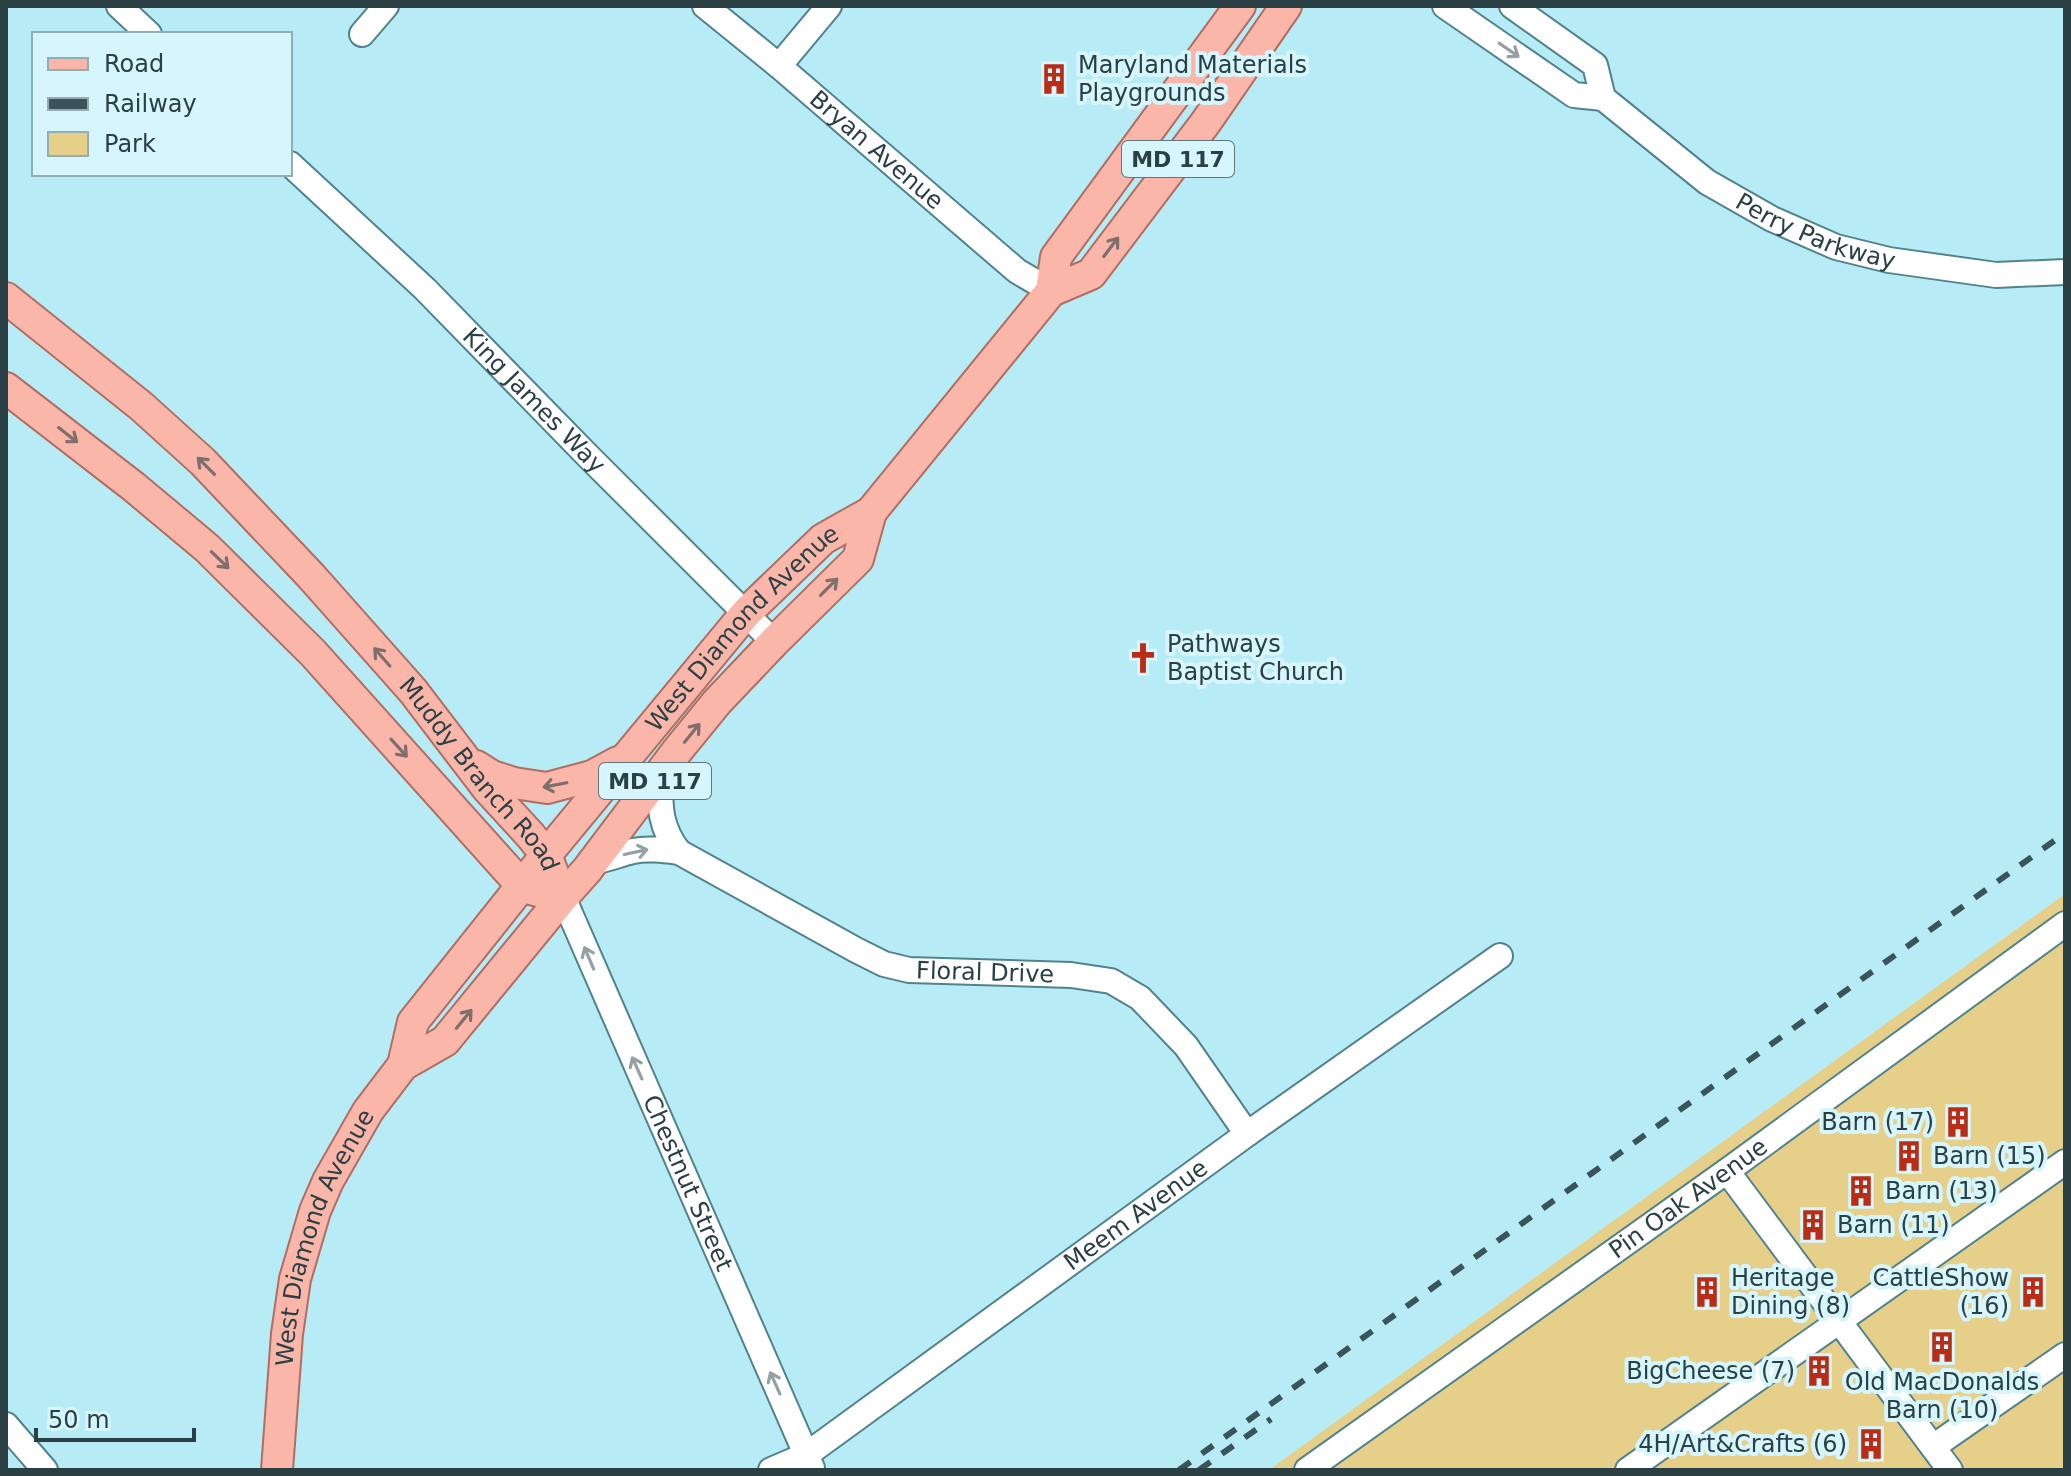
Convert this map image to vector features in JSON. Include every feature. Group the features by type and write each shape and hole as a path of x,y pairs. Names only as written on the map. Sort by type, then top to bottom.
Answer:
{"main road":[{"name":"West Diamond Avenue","path":"1051,291 1056,257 1237,7"},
{"name":"West Diamond Avenue","path":"277,1470 287,1334 295,1279 315,1211 338,1160 360,1123 403,1065 413,1022 746,613 823,539 871,512 1051,291 1091,274 1206,122 1279,16"},
{"name":"Muddy Branch Road","path":"6,298 141,406 203,462 311,576 413,691 466,761 546,855 563,897"},
{"name":"Muddy Branch Road","path":"6,388 134,487 217,558 313,653 523,887 563,897"},
{"name":"West Diamond Avenue","path":"403,1065 445,1041 594,861 717,702 858,559 871,512"},
{"path":"466,761 492,776 547,788 592,776 627,758"}],"street":[{"path":"119,6 147,32"},
{"path":"362,34 386,6"},
{"name":"Bryan Avenue","path":"705,6 1017,271 1051,291"},
{"path":"779,66 829,6"},
{"name":"Perry Parkway","path":"1445,6 1574,95 1603,98 1707,182 1772,219 1836,247 1889,260 1996,275 2065,272"},
{"path":"1512,6 1595,65 1603,98"},
{"path":"1237,7 1279,16"},
{"name":"King James Way","path":"292,166 425,289 774,642"},
{"path":"660,774 664,828 679,852"},
{"name":"Floral Drive","path":"594,861 651,849 679,852 884,964 909,970 1071,975 1111,981 1140,998 1186,1046 1247,1134"},
{"name":"Chestnut Street","path":"563,897 809,1462"},
{"name":"Pin Oak Avenue","path":"1307,1470 1727,1171 2065,924"},
{"name":"Meem Avenue","path":"771,1470 809,1462 1247,1134 1500,956"},
{"path":"1628,1470 2065,1162"},
{"path":"1727,1171 1948,1469"},
{"path":"1933,1447 2065,1355"},
{"path":"6,1425 45,1470"}],"green space":[{"path":"2065,894 2065,1470 1269,1470"}],"railway":[{"path":"1179,1470 2065,833"},
{"path":"1199,1470 1271,1419"}],"place":[{"name":"Maryland Materials Playgrounds","path":"1054,79"},
{"name":"Pathways Baptist Church","path":"1143,658"},
{"name":"Barn (17)","path":"1958,1122"},
{"name":"Barn (15)","path":"1909,1156"},
{"name":"Barn (13)","path":"1861,1191"},
{"name":"Barn (11)","path":"1813,1225"},
{"name":"Heritage Dining (8)","path":"1707,1292"},
{"name":"CattleShow (16)","path":"2033,1292"},
{"name":"Old MacDonalds Barn (10)","path":"1942,1347"},
{"name":"BigCheese (7)","path":"1819,1371"},
{"name":"4H/Art&Crafts (6)","path":"1871,1444"}]}
